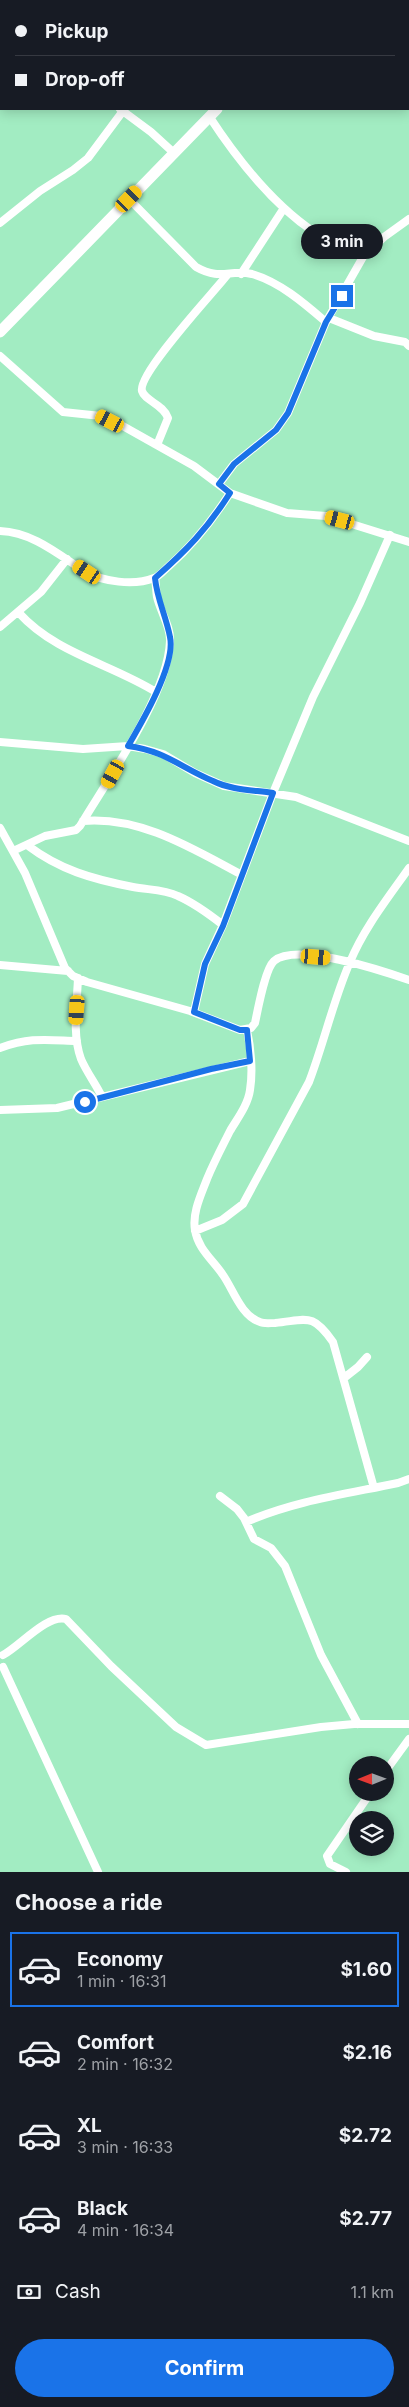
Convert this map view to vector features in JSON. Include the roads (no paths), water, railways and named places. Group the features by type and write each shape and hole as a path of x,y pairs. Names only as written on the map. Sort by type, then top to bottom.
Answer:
{"main road":[{"path":"0,332 213,113"}],"street":[{"path":"0,223 88,158 121,110 151,132 174,153"},
{"path":"213,113 267,192 284,208 315,233 337,244 366,254"},
{"path":"129,199 196,267 209,274 251,274 291,294 328,320 374,336 405,342 409,346"},
{"path":"241,274 284,208"},
{"path":"219,484 234,464 276,430 288,413 328,320 366,254 384,237 409,219"},
{"path":"157,445 168,418 161,406 144,396 143,382 158,356 228,274"},
{"path":"0,356 62,412 101,416 157,445 230,493 287,513 326,516 409,542"},
{"path":"0,531 28,535 87,572 106,580 129,582 155,578 190,547 211,523 230,493"},
{"path":"194,1012 205,964 223,926 273,793 313,698 356,612 390,535"},
{"path":"0,627 42,592 67,559"},
{"path":"13,852 53,834 76,830 105,788 156,692 168,660 170,639 157,597 155,578"},
{"path":"19,613 31,626 65,648 136,680 156,692"},
{"path":"0,742 83,749 128,746 163,754 195,773 224,786 296,797 409,841"},
{"path":"83,821 111,821 145,828 163,835 242,875"},
{"path":"0,828 25,873 58,955 68,971 78,978 194,1012 240,1030 247,1030 255,1023 268,973 273,962 286,956 350,962 409,980"},
{"path":"27,845 64,869 178,896 209,914 223,926"},
{"path":"195,1231 222,1220 243,1204 309,1082 317,1061 330,1013 361,938 409,868"},
{"path":"0,965 68,971"},
{"path":"78,978 77,1040 82,1060 102,1097"},
{"path":"247,1030 250,1091 217,1156 200,1197 194,1220 195,1231 207,1255 223,1275 249,1316 259,1322 268,1323 305,1319 317,1322 333,1342 374,1488"},
{"path":"0,1048 25,1040 77,1040"},
{"path":"0,1110 57,1108 250,1061"},
{"path":"344,1378 367,1357"},
{"path":"246,1522 275,1510 309,1500 374,1488 409,1479"},
{"path":"220,1496 237,1509 254,1539 271,1548 284,1566 321,1655 358,1724"},
{"path":"98,1872 1,1668 1,1653 16,1648 53,1619 66,1619 111,1666 176,1727 206,1745 358,1724 409,1724"},
{"path":"394,1760 409,1739"},
{"path":"346,1872 330,1864 327,1856 365,1801"}]}
